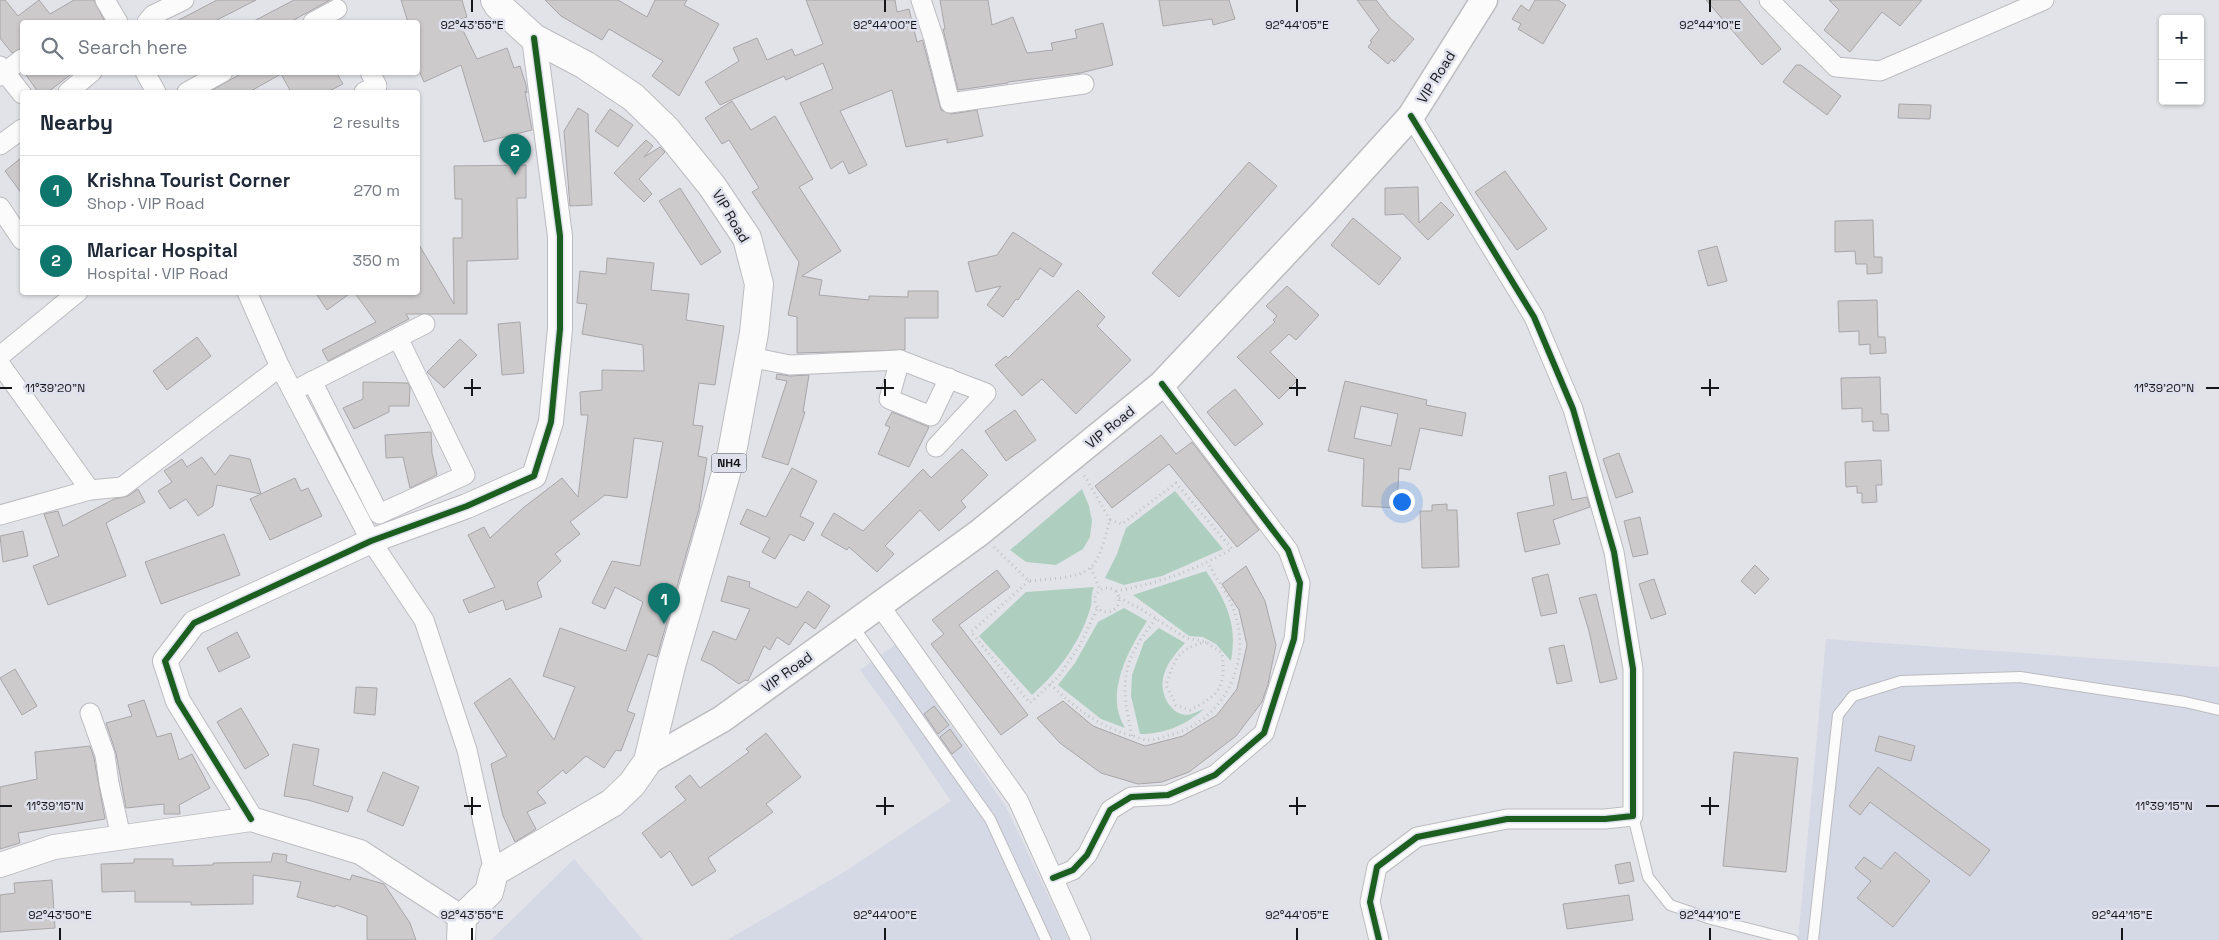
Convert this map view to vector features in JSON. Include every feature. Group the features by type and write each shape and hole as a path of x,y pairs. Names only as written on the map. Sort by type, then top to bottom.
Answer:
{"highway":[{"name":"VIP Road","path":"494,872 612,804 632,784 648,761 671,666 732,452 749,357 759,284 747,238 712,186 666,129 633,97 585,65 534,38 495,0"},
{"path":"462,929 489,892 494,872"}],"main road":[{"name":"VIP Road","path":"648,761 722,719 880,606 979,533 1162,384 1323,213 1411,116 1484,0"}],"street":[{"path":"106,0 117,20"},
{"path":"149,20 153,15 184,0"},
{"path":"921,0 934,40 950,103 1084,84"},
{"path":"1769,0 1836,68 1880,71 2044,0"},
{"path":"317,20 337,11"},
{"path":"251,819 178,701 165,661 194,623 371,541 467,506 534,476 551,422 560,329 560,236 534,38"},
{"path":"20,60 2,71 20,92"},
{"path":"70,90 88,75"},
{"path":"147,75 155,90"},
{"path":"190,90 217,75"},
{"path":"368,90 377,86 372,75"},
{"path":"1379,940 1370,902 1378,867 1417,837 1507,818 1605,819 1634,816 1633,669 1614,552 1573,409 1534,317 1411,116"},
{"path":"0,145 20,130"},
{"path":"0,206 20,237"},
{"path":"248,295 280,367 371,541 424,620 467,750 494,872"},
{"path":"0,356 67,296"},
{"path":"293,391 424,324"},
{"path":"312,381 379,514 465,475 398,338"},
{"path":"749,357 790,365 900,360 986,392 936,447"},
{"path":"900,360 889,398 931,416 949,378"},
{"path":"0,364 90,490"},
{"path":"0,515 90,490 122,487 280,367"},
{"path":"1053,878 1072,870 1087,855 1110,810 1131,797 1168,795 1215,776 1264,733 1294,639 1300,583 1288,550 1162,384"},
{"path":"880,606 1018,800 1081,940"},
{"path":"90,713 105,755 121,837"},
{"path":"0,865 54,846 251,819 360,852 462,929"}],"lane":[{"path":"852,625 990,818 1046,940"},
{"path":"1813,940 1838,715 1853,696 1901,681 2020,677 2185,702 2219,710"},
{"path":"1634,816 1648,877 1670,905 1711,919 1793,940"}],"path":[{"path":"1074,457 1110,520 1122,524 1176,483 1232,550 1208,563 1175,576 1138,587 1116,591 1108,588 1100,590 1095,596 1098,608 1080,645 1059,676 1030,702 971,632 1028,580 1064,578 1091,568 1103,546 1110,520"},
{"path":"979,533 1028,580"},
{"path":"1050,684 1095,722 1148,740 1178,733 1208,717 1224,696 1238,668 1239,641 1236,616 1208,563"},
{"path":"1091,568 1100,590"},
{"path":"1098,608 1105,612 1112,611 1118,606 1119,598 1116,591"},
{"path":"1119,598 1139,608 1186,638 1206,642 1222,653 1224,674 1218,690 1207,701 1190,710 1176,705 1166,685 1174,663 1187,646 1206,642"},
{"path":"1132,736 1125,707 1124,682 1131,654 1142,636 1156,619"}],"shaded area":[{"path":"1826,639 2219,667 2219,940 1798,940"},
{"path":"896,644 1006,807 1069,940 727,940 844,872 951,801 860,670"},
{"path":"574,859 643,940 491,940"}],"green space":[{"path":"1082,489 1089,506 1092,521 1090,537 1083,549 1056,565 1026,562 1010,550"},
{"path":"1175,491 1223,549 1162,576 1124,585 1105,578 1117,554 1126,528"},
{"path":"1206,571 1229,613 1233,636 1231,661 1216,644 1203,637 1189,636 1133,595"},
{"path":"1094,587 1086,622 1074,645 1051,677 1032,695 979,636 1026,592"},
{"path":"1124,608 1147,621 1126,659 1118,687 1119,715 1125,728 1101,719 1058,685 1075,663 1098,622"},
{"path":"1159,628 1185,643 1171,660 1164,674 1162,685 1167,702 1180,714 1193,714 1204,709 1190,720 1175,728 1149,734 1140,734 1131,696 1132,675 1144,642"}],"building":[{"path":"0,0 5,0 18,16 39,0 50,14 74,0 94,0 104,20 20,20 20,49 12,53 0,38"},
{"path":"217,0 256,0 217,20 179,20"},
{"path":"294,0 330,0 294,20 256,20"},
{"path":"401,0 462,0 467,17 458,20 477,59 507,48 514,68 520,66 526,85 527,93 525,91 532,130 484,142 461,65 424,82 420,73 420,20 407,20"},
{"path":"545,0 618,0 647,17 655,0 687,0 684,5 719,24 679,96 652,76 663,61 609,29 602,40 561,16"},
{"path":"806,0 895,0 897,12 909,9 917,42 923,40 941,110 951,114 977,110 983,136 947,143 947,139 906,147 892,90 840,111 867,165 849,174 843,161 831,169 800,103 833,89 823,63 786,80 784,76 720,105 705,82 739,61 733,48 757,38 767,60 792,49 795,56 823,44"},
{"path":"940,0 988,0 992,25 1013,17 1027,53 1053,50 1051,43 1077,38 1075,30 1103,23 1113,65 1080,73 958,90 943,29 945,29"},
{"path":"1159,0 1229,0 1235,19 1213,25 1212,19 1163,26"},
{"path":"1357,0 1376,0 1390,18 1414,39 1394,62 1392,59 1388,64 1368,47 1372,42 1370,41 1379,30"},
{"path":"1535,0 1558,0 1566,5 1543,44 1518,29 1521,24 1512,19 1521,5 1529,11"},
{"path":"1706,0 1739,0 1781,49 1762,65"},
{"path":"1829,0 1922,0 1900,26 1882,12 1850,52 1824,30 1839,10"},
{"path":"1796,65 1801,65 1841,96 1827,115 1783,82"},
{"path":"26,75 70,75 51,90 37,90"},
{"path":"239,75 279,75 253,90 212,90"},
{"path":"282,75 338,75 343,84 331,90 290,90"},
{"path":"732,101 751,130 775,116 813,179 799,187 841,251 802,276 822,280 819,295 869,300 869,296 908,297 908,291 938,291 938,318 905,318 905,350 797,353 797,317 788,315 799,262 752,192 759,188 729,140 722,144 705,118"},
{"path":"1899,104 1931,105 1930,119 1898,118"},
{"path":"578,108 588,114 592,205 570,206 564,131"},
{"path":"610,109 633,125 618,147 595,131"},
{"path":"646,140 653,146 644,157 660,147 665,152 639,179 652,194 644,202 614,173"},
{"path":"20,159 20,191 5,171"},
{"path":"1249,162 1277,186 1179,297 1152,273"},
{"path":"526,165 526,198 517,198 518,259 467,261 467,314 406,314 409,319 328,361 322,350 376,322 356,295 420,295 420,246 454,304 453,238 462,238 462,199 455,199 454,166"},
{"path":"1505,171 1547,229 1517,250 1475,192"},
{"path":"1418,187 1419,223 1441,202 1454,215 1428,240 1403,214 1385,215 1385,188"},
{"path":"680,188 721,252 701,265 659,201"},
{"path":"1353,218 1401,258 1379,285 1331,245"},
{"path":"1873,220 1874,257 1882,257 1882,273 1867,274 1867,264 1856,264 1855,251 1835,252 1835,221"},
{"path":"1013,232 1062,264 1053,277 1040,268 1018,300 1016,299 1003,317 987,305 1001,286 976,292 968,262 997,255"},
{"path":"1717,246 1727,281 1708,286 1698,251"},
{"path":"607,258 654,263 651,290 689,294 686,320 724,326 715,385 699,383 693,425 703,426 698,456 707,458 699,509 657,657 648,654 627,711 635,714 621,751 616,750 604,768 586,756 566,774 563,770 537,792 546,803 527,812 536,829 515,842 503,816 491,764 507,756 474,703 510,678 554,740 575,687 543,676 560,628 626,651 643,602 615,587 605,609 592,603 612,561 640,566 663,442 634,438 627,498 605,495 570,522 580,534 555,554 561,561 537,583 542,597 506,610 503,600 469,613 463,600 495,587 468,535 484,527 490,538 523,508 562,478 578,497 588,415 581,415 580,392 602,390 602,370 644,371 643,345 582,334 587,304 577,303 580,271 606,274"},
{"path":"1287,286 1319,315 1296,340 1289,334 1270,352 1298,380 1279,399 1237,357 1275,322 1273,320 1277,316 1266,306"},
{"path":"1078,290 1105,317 1097,326 1131,360 1076,414 1042,379 1022,396 995,365 1006,356 1008,358"},
{"path":"317,295 348,295 327,310"},
{"path":"1877,300 1878,337 1885,337 1886,353 1870,354 1870,344 1859,345 1859,331 1839,332 1838,301"},
{"path":"520,322 524,373 502,375 498,324"},
{"path":"197,337 211,356 167,390 153,371"},
{"path":"460,339 477,355 444,388 427,372"},
{"path":"777,374 790,376 809,375 803,412 805,412 788,465 762,457 787,381 776,379"},
{"path":"1880,377 1881,414 1888,414 1889,431 1873,431 1873,421 1862,422 1862,408 1842,409 1841,378"},
{"path":"1345,381 1427,400 1426,405 1466,413 1462,436 1420,428 1410,470 1399,468 1397,508 1362,506 1364,459 1328,451","holes":["1361,406 1398,414 1391,446 1354,438"]},
{"path":"363,382 408,383 410,387 409,406 389,406 389,412 354,429 343,408 363,399"},
{"path":"1235,389 1263,424 1235,446 1207,412"},
{"path":"1015,410 1036,440 1006,461 985,431"},
{"path":"892,412 929,427 909,467 878,454 890,427 885,425"},
{"path":"431,432 432,453 437,475 410,488 403,457 386,458 385,435"},
{"path":"1161,435 1176,454 1192,442 1259,530 1237,547 1169,464 1112,508 1095,486"},
{"path":"962,449 988,475 961,501 966,507 939,531 920,510 885,546 894,554 877,572 849,547 847,550 821,535 834,513 863,531 923,469 931,478"},
{"path":"1619,453 1633,492 1616,498 1603,459"},
{"path":"230,455 250,459 261,494 217,485 213,506 198,516 186,499 170,509 158,491 172,482 164,471 182,459 187,467 202,457 215,475"},
{"path":"1881,460 1882,485 1876,485 1877,502 1862,503 1862,493 1857,493 1857,486 1846,487 1845,462"},
{"path":"792,468 817,481 800,516 814,523 804,541 790,534 775,559 762,552 770,538 740,524 747,509 766,517"},
{"path":"1566,472 1572,500 1587,497 1590,507 1553,520 1560,544 1525,552 1517,513 1554,505 1549,476"},
{"path":"295,478 301,491 308,488 322,516 270,540 250,499"},
{"path":"138,489 145,502 106,523 126,576 48,605 33,566 59,556 44,514 58,511 63,526 114,499 128,496"},
{"path":"1447,504 1447,510 1457,510 1459,567 1422,568 1420,511 1432,511 1432,505"},
{"path":"1640,517 1648,554 1633,557 1624,521"},
{"path":"23,531 28,556 3,562 0,536"},
{"path":"224,534 240,575 161,604 145,562"},
{"path":"1755,565 1769,579 1755,594 1741,581"},
{"path":"1246,566 1265,601 1276,645 1268,684 1262,702 1236,736 1189,772 1162,782 1138,784 1101,773 1060,743 1037,718 1063,701 1093,726 1145,746 1183,736 1217,715 1237,689 1247,645 1239,610 1222,584"},
{"path":"997,570 1010,587 959,625 1028,715 1001,735 931,644 944,634 932,620"},
{"path":"1548,574 1557,613 1541,616 1532,578"},
{"path":"728,576 750,582 749,587 797,608 808,591 830,606 815,629 805,622 789,645 777,637 770,650 764,646 748,681 745,680 739,684 712,665 701,660 713,631 736,640 750,609 721,601"},
{"path":"1654,579 1666,614 1651,619 1639,584"},
{"path":"1596,594 1617,679 1600,683 1589,631 1579,598"},
{"path":"237,632 250,657 219,672 207,648"},
{"path":"1564,645 1572,681 1557,684 1549,648"},
{"path":"15,669 37,706 22,715 0,678"},
{"path":"356,687 377,688 375,715 354,713"},
{"path":"144,700 157,737 171,733 179,760 192,754 210,788 179,805 180,814 164,814 164,804 126,808 116,753 106,723 132,716 128,705"},
{"path":"934,706 949,725 938,734 924,714"},
{"path":"241,708 269,755 245,769 217,722"},
{"path":"950,729 962,746 952,754 940,737"},
{"path":"766,733 801,777 766,804 773,812 708,858 716,871 692,886 670,851 661,858 642,833 686,800 675,787 690,775 700,788 749,752 746,749"},
{"path":"1879,736 1915,746 1911,761 1875,751"},
{"path":"293,744 319,749 313,785 353,797 348,812 308,800 284,796"},
{"path":"90,746 94,758 105,819 18,833 20,843 0,849 0,787 37,779 35,752"},
{"path":"1734,752 1798,758 1786,872 1723,866"},
{"path":"1878,767 1990,850 1970,876 1870,802 1860,815 1849,806"},
{"path":"383,772 419,787 403,826 367,811"},
{"path":"1895,852 1930,881 1893,927 1857,898 1871,881 1855,868 1864,857 1881,869"},
{"path":"273,853 287,855 286,862 350,880 352,875 384,884 410,923 416,940 367,940 367,916 336,905 335,907 297,897 301,882 253,875 253,904 191,905 191,902 135,902 135,891 102,892 101,864 134,863 134,859 173,859 173,866 271,862"},
{"path":"1630,862 1634,881 1619,884 1615,865"},
{"path":"52,880 55,928 0,932 0,895 15,893 14,883"},
{"path":"1629,895 1633,920 1567,929 1563,904"}],"cycle path":[{"path":"251,819 178,701 165,661 194,623 371,541 467,506 534,476 551,422 560,329 560,236 534,38"},
{"path":"1379,940 1370,902 1377,867 1417,837 1507,819 1605,819 1633,816 1633,669 1614,552 1573,409 1534,317 1411,116"},
{"path":"1053,878 1073,870 1087,855 1110,810 1131,797 1168,795 1215,775 1264,733 1294,639 1300,583 1288,550 1162,384"}],"place":[{"name":"Maricar Hospital","path":"515,175"},
{"name":"Krishna Tourist Corner","path":"664,624"}]}
